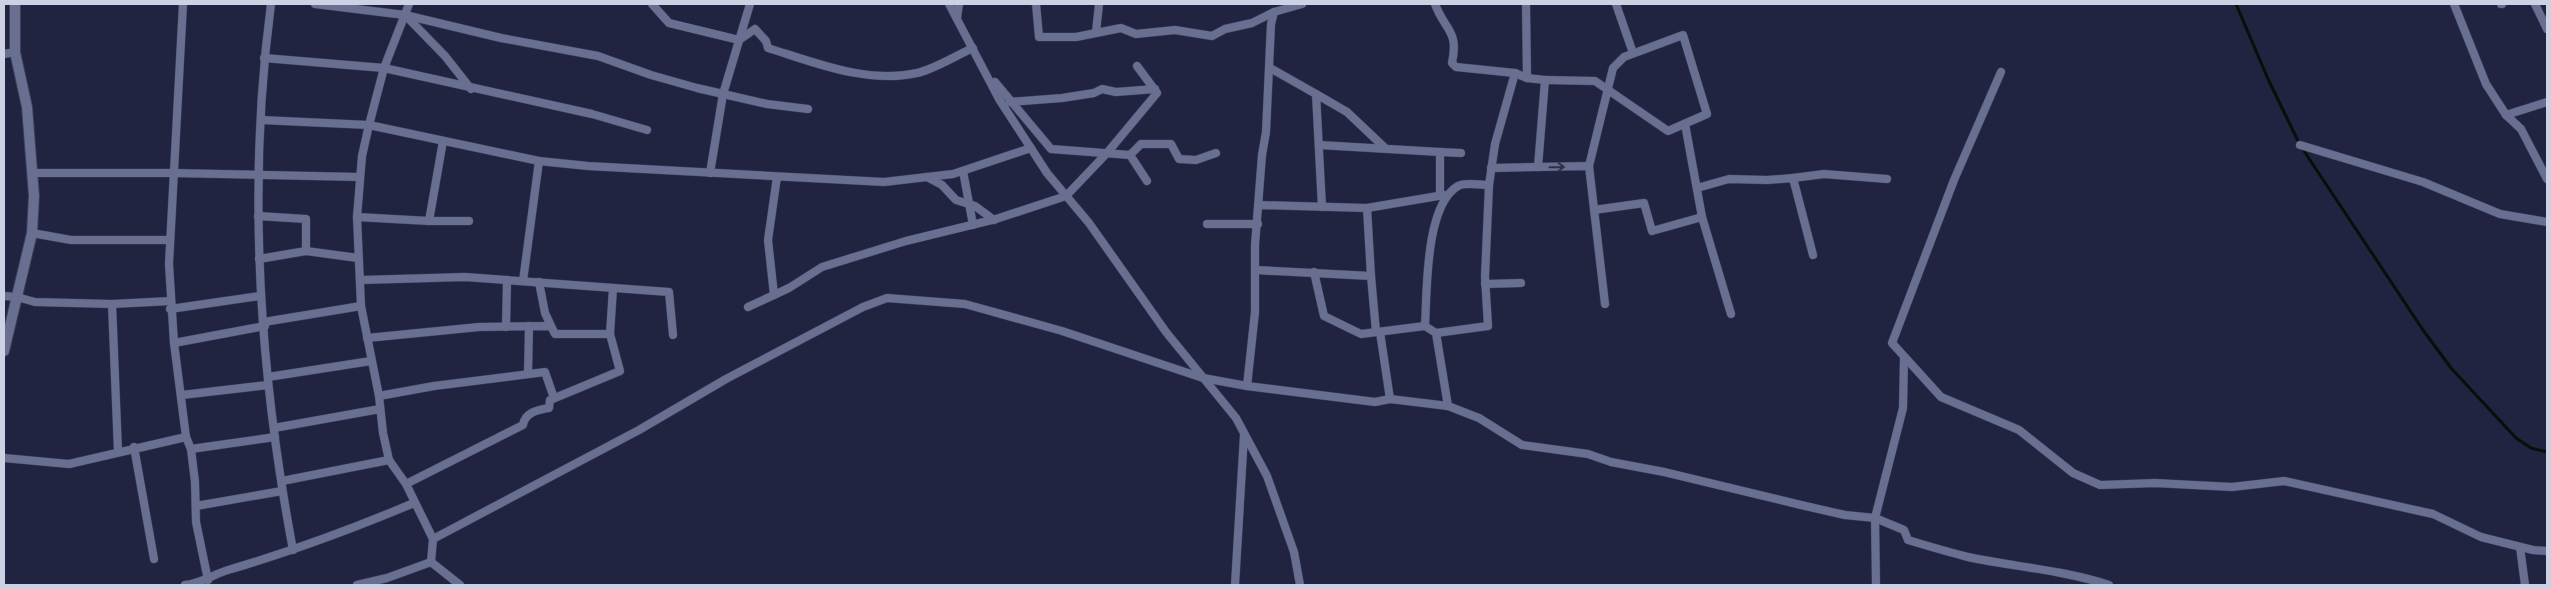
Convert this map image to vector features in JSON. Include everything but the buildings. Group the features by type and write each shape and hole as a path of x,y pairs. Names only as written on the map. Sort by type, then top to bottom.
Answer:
{"street":[{"path":"4,351 32,233 34,196 27,106 15,52 15,4"},
{"path":"183,4 170,240 170,309 186,437 191,449 196,522 203,583"},
{"path":"271,4 264,58 261,120 258,216 260,296 265,324 268,381 282,492 293,550"},
{"path":"315,4 404,16 501,38 598,56 651,76 767,104 808,109"},
{"path":"408,4 384,68 369,125 360,177 357,217 358,258 361,280 361,306 390,460 406,484 433,540 431,562"},
{"path":"652,4 669,23 739,40 755,29 766,41 768,48 835,68 879,78 918,73 973,48"},
{"path":"710,173 723,94 750,4"},
{"path":"949,4 999,99 1047,173 1122,268 1166,332 1236,418 1267,476 1294,552 1300,585"},
{"path":"957,18 958,4"},
{"path":"1036,4 1039,37 1076,37 1121,28 1136,34 1175,30 1212,36 1225,29 1265,18 1274,12 1302,4"},
{"path":"1096,32 1099,4"},
{"path":"1435,4 1452,33 1455,44 1452,64 1456,67 1515,73 1527,78 1545,80 1595,81 1607,90 1668,131 1707,114 1683,35 1624,57 1612,68 1607,90 1589,166 1605,304"},
{"path":"1526,4 1527,78"},
{"path":"1616,4 1633,53"},
{"path":"2454,4 2486,84 2506,115 2521,129 2547,179"},
{"path":"2535,4 2547,29"},
{"path":"1247,386 1255,312 1258,205 1266,132 1271,24 1274,12"},
{"path":"404,16 444,56 471,89"},
{"path":"4,54 15,52"},
{"path":"264,58 384,68 471,89 592,114 647,130"},
{"path":"979,61 1010,102 1051,149 1130,154 1141,144 1171,144 1179,159 1196,160 1216,153"},
{"path":"748,307 774,295 822,267 906,241 994,220 1066,196 1107,153 1157,93 1137,66"},
{"path":"1270,68 1347,112 1385,148"},
{"path":"2001,72 1954,180 1892,343 1941,397 2019,430 2073,473 2100,485 2156,483 2232,487 2284,481 2433,514 2480,537 2520,547 2547,551"},
{"path":"1314,272 1324,316 1361,334 1425,326 1436,333 1488,326 1485,284 1488,185 1490,168 1515,73"},
{"path":"1538,167 1545,80"},
{"path":"1010,102 1062,98 1094,93 1102,89 1116,92 1154,89"},
{"path":"1316,94 1322,207"},
{"path":"2506,115 2547,102"},
{"path":"261,120 369,125 539,161 710,173 884,182 963,171 1031,148"},
{"path":"1685,124 1702,218 1731,314"},
{"path":"429,221 443,141"},
{"path":"1319,145 1461,153"},
{"path":"2300,145 2422,182 2500,214 2547,222"},
{"path":"1425,326 1433,232 1445,196 1440,152"},
{"path":"1130,154 1147,181"},
{"path":"523,281 539,161"},
{"path":"1490,168 1589,166"},
{"path":"963,171 973,225"},
{"path":"32,173 259,174 360,177"},
{"path":"1697,188 1729,179 1767,180 1824,174 1887,179"},
{"path":"774,295 768,240 777,177"},
{"path":"927,177 942,185 956,200 968,204 994,220"},
{"path":"1793,178 1813,255"},
{"path":"1258,205 1367,208 1444,195 1459,185 1488,185"},
{"path":"1594,210 1644,203 1652,231 1702,218"},
{"path":"1367,208 1371,276 1378,332 1390,400"},
{"path":"258,216 306,219 306,250"},
{"path":"357,217 470,221"},
{"path":"1207,224 1258,224"},
{"path":"32,233 71,240 170,240"},
{"path":"259,259 306,250 358,258"},
{"path":"1255,270 1371,276"},
{"path":"361,280 465,277 669,292 673,335"},
{"path":"506,326 507,280"},
{"path":"540,282 545,313 554,334 610,334"},
{"path":"1485,284 1522,283"},
{"path":"406,484 523,425 524,420 532,412 549,408 550,400 620,371 610,334 613,288"},
{"path":"4,296 35,302 112,304 171,300"},
{"path":"170,309 260,296"},
{"path":"433,540 639,430 726,379 863,307 887,298 965,304 1062,331 1203,378 1247,386 1375,402 1390,400 1448,406 1479,418 1522,446 1588,454 1611,462 1664,472 1801,506 1845,515 1875,518 1904,530 1908,540 1969,557 2056,572 2109,585"},
{"path":"112,304 118,451"},
{"path":"174,343 361,306"},
{"path":"367,338 506,326 551,326"},
{"path":"528,374 529,326"},
{"path":"1436,333 1448,406"},
{"path":"1876,585 1875,518 1903,408 1904,356"},
{"path":"182,395 371,361"},
{"path":"378,396 434,386 545,372 554,398"},
{"path":"274,428 380,409"},
{"path":"1235,585 1244,434"},
{"path":"4,458 69,464 134,447 186,437"},
{"path":"191,449 275,437"},
{"path":"134,447 154,559"},
{"path":"282,481 390,460"},
{"path":"196,506 282,492"},
{"path":"185,585 203,583 224,571 347,532 414,503"},
{"path":"2520,547 2525,585"},
{"path":"357,585 387,578 431,562"},
{"path":"431,562 460,585"}],"waterway":[{"path":"2236,4 2268,79 2300,145 2423,330 2451,368 2516,438 2531,448 2547,452"}]}
